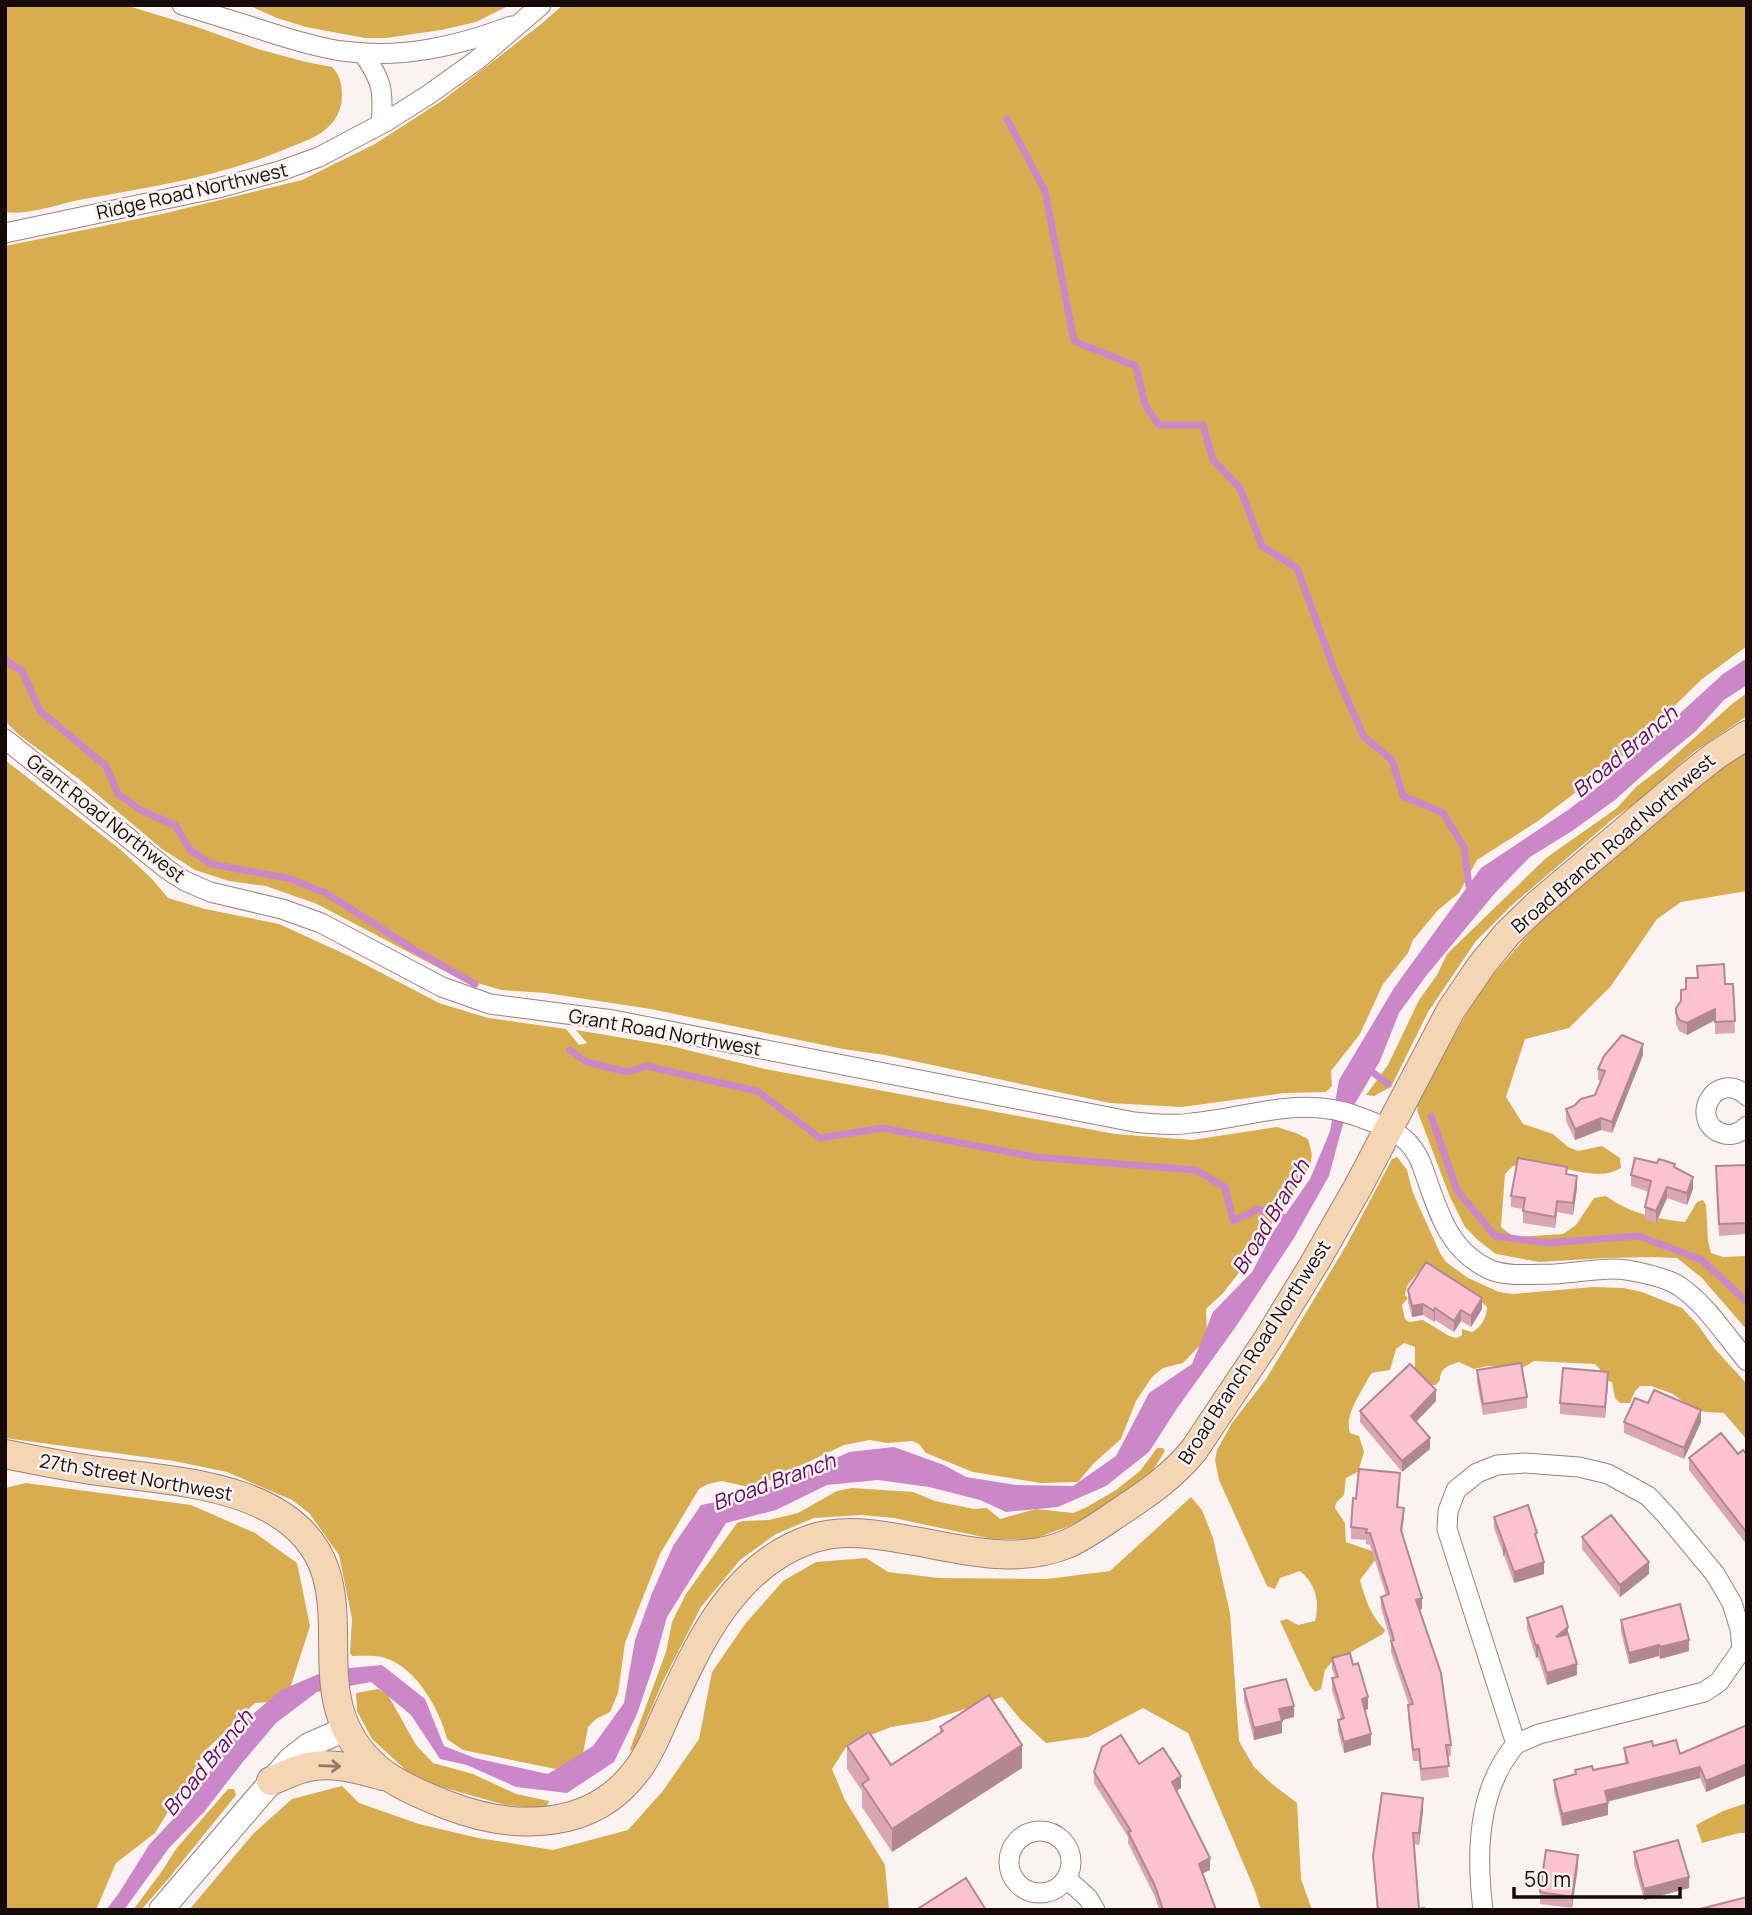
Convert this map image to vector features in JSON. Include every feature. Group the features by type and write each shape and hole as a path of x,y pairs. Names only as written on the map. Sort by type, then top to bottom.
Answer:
{"main road":[{"name":"Broad Branch Road Northwest","path":"346,1729 365,1759 390,1778 446,1805 513,1822 560,1819 608,1798 633,1776 647,1755 708,1629 752,1575 785,1551 817,1537 852,1533 887,1536 989,1554 1024,1555 1054,1549 1088,1532 1163,1482 1194,1450 1292,1301 1344,1213 1451,1010 1481,965 1507,934 1537,905 1692,774 1747,735"},
{"name":"27th Street Northwest","path":"5,1454 220,1489 254,1501 293,1524 315,1548 324,1568 332,1603 333,1663 338,1709 346,1729"},
{"path":"271,1781 302,1768 322,1766 351,1768 390,1778"}],"street":[{"path":"182,5 304,43 363,53 392,54 433,50 522,22"},
{"name":"Ridge Road Northwest","path":"5,233 175,198 261,177 319,156 381,124 459,74 541,5"},
{"path":"363,53 375,71 382,90 381,124"},
{"name":"Grant Road Northwest","path":"5,739 185,881 210,892 256,902 308,918 442,987 476,1000 503,1007 625,1022 1134,1122 1190,1124 1289,1108 1326,1108 1354,1115 1403,1136 1416,1151 1443,1224 1457,1245 1472,1260 1494,1272 1525,1275 1614,1269 1637,1271 1678,1284 1697,1301 1747,1361"},
{"path":"1747,1096 1734,1088 1720,1090 1709,1099 1706,1114 1713,1128 1720,1132 1735,1134 1747,1126"},
{"path":"1483,1910 1478,1860 1482,1821 1493,1783 1506,1756 1516,1744 1539,1734 1704,1692 1718,1682 1742,1649 1740,1629 1732,1603 1715,1574 1648,1496 1608,1474 1579,1467 1497,1465 1477,1473 1456,1490 1448,1511 1447,1529 1516,1744"},
{"path":"162,1910 290,1760 309,1745 346,1729"},
{"path":"1067,1879 1088,1898 1095,1910"}],"shaded area":[{"path":"5,5 125,5 258,49 332,67 341,84 340,110 333,122 318,135 238,166 188,180 34,211 5,212"},
{"path":"248,5 510,5 476,22 441,30 386,38 365,38 306,27"},
{"path":"563,5 1747,5 1747,646 1702,679 1621,758 1538,821 1477,860 1459,893 1438,910 1413,940 1408,953 1383,984 1360,1034 1331,1071 1332,1086 1326,1092 1284,1093 1182,1107 1110,1103 651,1009 546,993 502,990 456,977 317,904 266,886 229,881 195,870 162,849 5,721 5,246 162,214 302,180 375,144 443,100"},
{"path":"1747,658 1747,685 1724,700 1695,732 1615,800 1530,857 1495,893 1426,976 1399,1013 1380,1061 1343,1124 1329,1176 1294,1238 1149,1452 1106,1486 1058,1507 1006,1512 980,1500 929,1487 878,1480 827,1485 776,1510 726,1523 667,1617 637,1714 614,1762 567,1793 516,1787 467,1765 440,1759 411,1715 371,1682 317,1692 276,1723 204,1812 169,1848 124,1910 106,1910 149,1845 188,1803 246,1720 281,1690 328,1670 382,1665 425,1699 444,1746 475,1758 548,1774 593,1746 624,1703 635,1640 652,1593 673,1546 701,1505 750,1495 849,1452 894,1447 944,1465 966,1477 1016,1485 1073,1486 1116,1456 1149,1393 1192,1364 1213,1312 1252,1272 1273,1232 1310,1179 1330,1131 1339,1080 1394,988 1481,868 1568,810 1608,779 1723,674"},
{"path":"1747,693 1747,716 1694,752 1638,801 1614,818 1512,905 1476,941 1428,1012 1391,1087 1374,1096 1366,1095 1388,1065 1419,1000 1437,975 1447,954 1546,858 1617,808 1636,787"},
{"path":"1747,752 1747,891 1681,902 1657,919 1611,986 1569,1028 1525,1039 1506,1097 1523,1124 1553,1134 1568,1147 1578,1151 1602,1146 1620,1158 1621,1168 1591,1174 1550,1166 1513,1166 1505,1174 1501,1227 1514,1237 1563,1234 1576,1225 1594,1198 1606,1196 1624,1207 1644,1214 1685,1222 1697,1202 1703,1200 1706,1205 1711,1253 1723,1257 1747,1256 1747,1330 1702,1278 1677,1258 1539,1262 1496,1254 1465,1227 1450,1197 1417,1110 1419,1098 1480,990 1540,921 1682,799 1724,766"},
{"path":"5,760 121,850 168,898 205,909 279,924 349,956 439,1003 488,1018 566,1029 579,1045 587,1043 576,1030 671,1046 765,1069 1115,1134 1192,1140 1277,1127 1308,1139 1312,1155 1310,1166 1277,1218 1263,1232 1253,1255 1223,1293 1206,1309 1207,1338 1183,1363 1163,1368 1152,1377 1136,1401 1121,1439 1094,1463 1078,1482 1041,1483 973,1472 926,1453 919,1444 912,1441 887,1443 870,1440 844,1445 753,1488 722,1481 708,1484 699,1489 660,1554 625,1643 618,1693 610,1712 596,1719 588,1727 582,1759 556,1769 463,1750 447,1739 439,1715 425,1691 407,1670 381,1657 352,1656 352,1619 339,1555 309,1513 292,1500 227,1472 174,1461 5,1438"},
{"path":"1397,1157 1407,1170 1413,1193 1440,1253 1446,1262 1468,1278 1499,1292 1513,1294 1593,1287 1623,1288 1642,1292 1682,1308 1747,1384 1747,1440 1724,1413 1693,1409 1673,1394 1651,1386 1640,1386 1630,1403 1620,1403 1615,1398 1612,1382 1599,1378 1600,1369 1595,1364 1534,1361 1524,1367 1487,1366 1474,1369 1459,1362 1446,1368 1436,1385 1432,1385 1415,1370 1415,1347 1404,1343 1396,1349 1390,1370 1372,1373 1354,1404 1349,1419 1350,1433 1359,1436 1364,1452 1358,1472 1346,1478 1344,1495 1335,1508 1345,1523 1346,1542 1375,1552 1376,1559 1360,1580 1369,1607 1385,1630 1383,1634 1331,1663 1325,1670 1321,1689 1315,1692 1280,1621 1287,1619 1298,1625 1315,1621 1317,1600 1313,1588 1300,1571 1280,1578 1275,1589 1267,1586 1219,1480 1215,1460 1217,1450 1232,1423 1266,1379 1347,1244 1392,1159","holes":["1424,1265 1487,1307 1485,1318 1472,1332 1462,1329 1462,1335 1457,1338 1423,1320 1409,1322 1405,1319 1402,1305 1408,1298 1405,1295 1407,1286"]},
{"path":"1157,1448 1163,1448 1165,1451 1152,1472 1114,1501 1069,1526 1034,1539 992,1539 894,1518 861,1515 814,1518 776,1534 740,1560 701,1607 663,1681 635,1747 629,1752 666,1652 672,1622 686,1594 737,1523 769,1520 798,1513 837,1491 852,1488 913,1492 935,1501 974,1509 987,1508 1000,1519 1036,1509 1073,1513 1116,1490 1140,1471"},
{"path":"26,1483 191,1505 255,1533 297,1563 310,1626 286,1701 255,1703 207,1749 155,1833 116,1863 96,1910 5,1910 5,1488"},
{"path":"1191,1497 1202,1510 1213,1538 1230,1613 1239,1741 1254,1767 1297,1803 1301,1879 1312,1910 1261,1910 1188,1733 1143,1708 1088,1737 1046,1743 1020,1719 1002,1697 928,1721 891,1727 848,1744 832,1769 845,1800 885,1865 889,1910 189,1910 253,1834 292,1799 342,1786 359,1803 419,1824 478,1838 553,1850 628,1830 662,1792 699,1739 712,1672 745,1624 783,1581 816,1562 866,1558 888,1572 939,1578 1047,1579 1110,1571"},
{"path":"378,1689 388,1695 416,1745 433,1763 473,1774 516,1794 549,1801 547,1806 539,1808 505,1805 438,1786 409,1773 372,1739 357,1711 356,1693"},
{"path":"228,1789 234,1789 236,1795 141,1910 133,1910 176,1849"},
{"path":"1747,1803 1747,1833 1702,1843 1696,1825 1723,1811"}],"building":[{"path":"1724,964 1725,984 1733,984 1735,1021 1715,1022 1715,1009 1687,1023 1679,1020 1676,1008 1681,1001 1681,990 1686,989 1686,978 1698,978 1697,966"},
{"path":"1622,1035 1643,1044 1612,1122 1601,1118 1575,1129 1566,1109 1581,1099 1595,1095 1605,1071 1598,1069 1604,1056"},
{"path":"1518,1158 1567,1167 1566,1174 1577,1176 1573,1203 1557,1201 1555,1217 1523,1211 1525,1198 1511,1196"},
{"path":"1635,1158 1657,1163 1659,1159 1675,1164 1674,1167 1693,1177 1687,1193 1667,1187 1656,1211 1645,1207 1651,1181 1631,1175"},
{"path":"1747,1165 1747,1223 1719,1224 1716,1166"},
{"path":"1426,1262 1482,1298 1471,1316 1461,1310 1454,1321 1435,1308 1434,1311 1423,1304 1412,1306 1408,1290"},
{"path":"1521,1363 1527,1397 1483,1404 1477,1370"},
{"path":"1410,1364 1436,1390 1411,1416 1430,1438 1402,1461 1360,1411"},
{"path":"1563,1368 1608,1372 1605,1407 1560,1403"},
{"path":"1654,1390 1701,1410 1684,1448 1624,1422 1635,1398 1648,1403"},
{"path":"1721,1433 1738,1454 1743,1450 1747,1455 1747,1533 1689,1458"},
{"path":"1359,1469 1400,1473 1397,1507 1404,1508 1401,1530 1422,1598 1416,1600 1441,1673 1451,1745 1446,1745 1449,1766 1421,1769 1419,1749 1413,1750 1408,1705 1413,1704 1391,1641 1394,1640 1381,1597 1389,1594 1370,1533 1366,1533 1367,1529 1351,1527"},
{"path":"1528,1505 1544,1562 1514,1572 1494,1517"},
{"path":"1611,1515 1649,1562 1620,1585 1582,1537"},
{"path":"1680,1604 1689,1640 1629,1653 1621,1620"},
{"path":"1562,1606 1568,1627 1556,1637 1568,1634 1577,1664 1547,1673 1527,1618"},
{"path":"1350,1653 1353,1665 1358,1663 1368,1697 1362,1699 1371,1734 1344,1742 1338,1720 1344,1718 1332,1678 1338,1677 1332,1658"},
{"path":"1286,1679 1294,1706 1279,1709 1282,1721 1254,1728 1244,1689"},
{"path":"989,1695 1022,1745 892,1829 862,1784 869,1779 847,1746 869,1732 891,1765 943,1731 940,1727"},
{"path":"1747,1725 1747,1764 1706,1781 1700,1767 1605,1791 1608,1803 1562,1814 1554,1780 1576,1774 1575,1770 1592,1766 1593,1770 1628,1763 1624,1748 1652,1741 1653,1746 1676,1740 1680,1754"},
{"path":"1121,1735 1139,1764 1163,1748 1181,1776 1172,1782 1210,1858 1199,1864 1216,1910 1163,1910 1155,1886 1128,1832 1131,1831 1094,1772 1102,1747"},
{"path":"1382,1793 1423,1798 1419,1833 1413,1833 1419,1909 1424,1910 1378,1910 1373,1856"},
{"path":"1678,1840 1689,1877 1644,1889 1634,1852"},
{"path":"1546,1850 1578,1855 1572,1897 1540,1892"},
{"path":"966,1878 986,1910 916,1910"},
{"path":"1747,1897 1747,1910 1696,1910"}],"waterway":[{"path":"1007,119 1045,191 1074,341 1136,366 1145,405 1159,425 1203,425 1213,460 1240,488 1262,546 1297,568 1335,672 1364,737 1392,760 1403,796 1443,813 1464,847 1469,886 1476,889"},
{"path":"5,660 22,671 40,711 106,766 118,794 141,810 176,826 190,850 211,864 288,878 326,893 413,949 475,984"},
{"name":"Broad Branch","path":"570,1050 587,1062 627,1072 646,1066 757,1091 820,1138 882,1128 1035,1157 1195,1170 1225,1187 1233,1221 1258,1209 1292,1220"},
{"path":"1367,1068 1388,1084"},
{"path":"1431,1116 1457,1190 1495,1236 1547,1243 1639,1236 1702,1260 1747,1302"}]}
